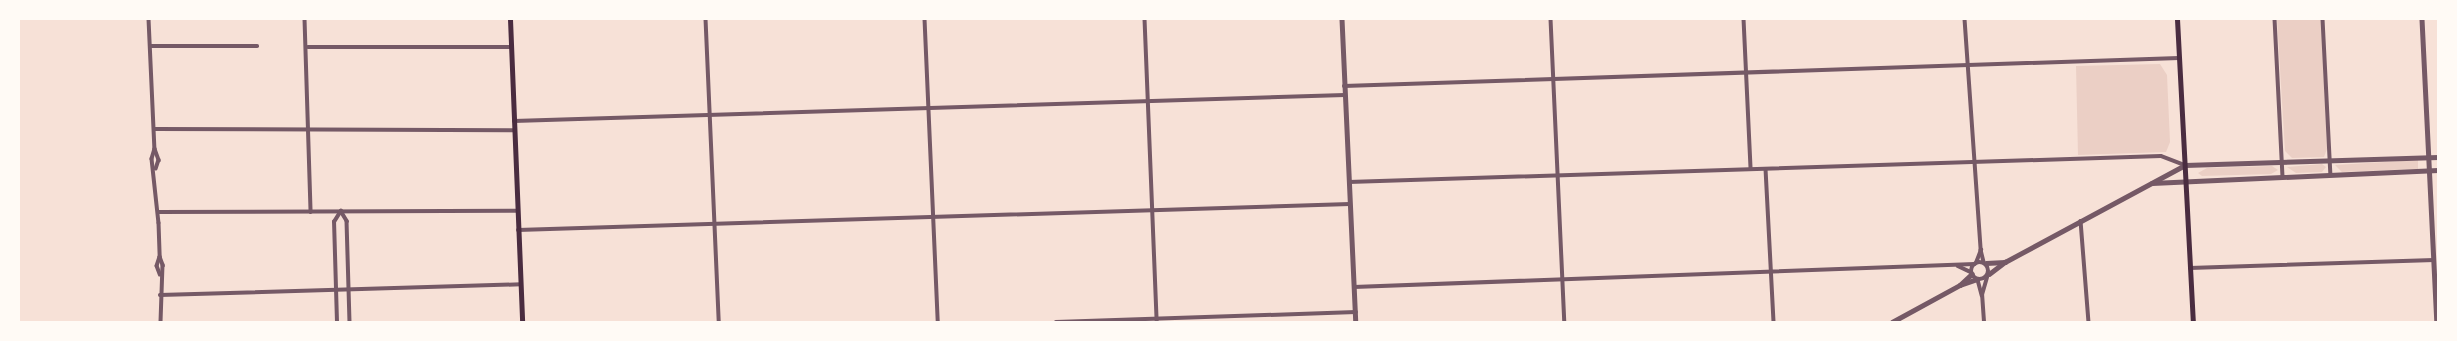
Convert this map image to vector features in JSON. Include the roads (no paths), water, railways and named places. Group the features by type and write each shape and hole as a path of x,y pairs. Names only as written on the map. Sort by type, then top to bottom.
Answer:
{"main road":[{"path":"510,19 522,322"},
{"path":"2177,19 2193,322"}],"street":[{"path":"149,19 155,149 159,160 156,169"},
{"path":"305,19 308,47 308,129 311,212"},
{"path":"706,19 719,322"},
{"path":"925,19 938,322"},
{"path":"1145,19 1157,320"},
{"path":"1342,19 1356,322"},
{"path":"1551,19 1565,322"},
{"path":"1744,19 1751,169"},
{"path":"1965,19 1981,250 1988,276 1982,295"},
{"path":"2275,19 2283,176"},
{"path":"2323,19 2332,174"},
{"path":"2422,19 2437,322"},
{"path":"150,46 257,46"},
{"path":"308,47 511,47"},
{"path":"1344,86 2179,58"},
{"path":"514,121 1345,95"},
{"path":"154,129 514,130"},
{"path":"155,149 152,159 156,169 160,257 163,265 160,274 161,322"},
{"path":"1349,182 2161,156 2185,165 2438,157"},
{"path":"1892,322 1960,285 1988,276 2005,262 2185,165"},
{"path":"1766,169 1774,322"},
{"path":"2152,183 2186,179 2438,170"},
{"path":"518,230 1350,204"},
{"path":"341,211 347,221 350,322"},
{"path":"337,322 334,222 341,211"},
{"path":"159,212 518,211"},
{"path":"2081,221 2089,322"},
{"path":"1960,285 1971,273 1981,250"},
{"path":"160,257 157,266 160,274"},
{"path":"2190,268 2434,260"},
{"path":"1354,287 2005,262"},
{"path":"1957,265 1971,273 1977,280 1982,295 1984,322"},
{"path":"160,295 521,284"},
{"path":"1056,322 1157,320 1356,312"}]}
